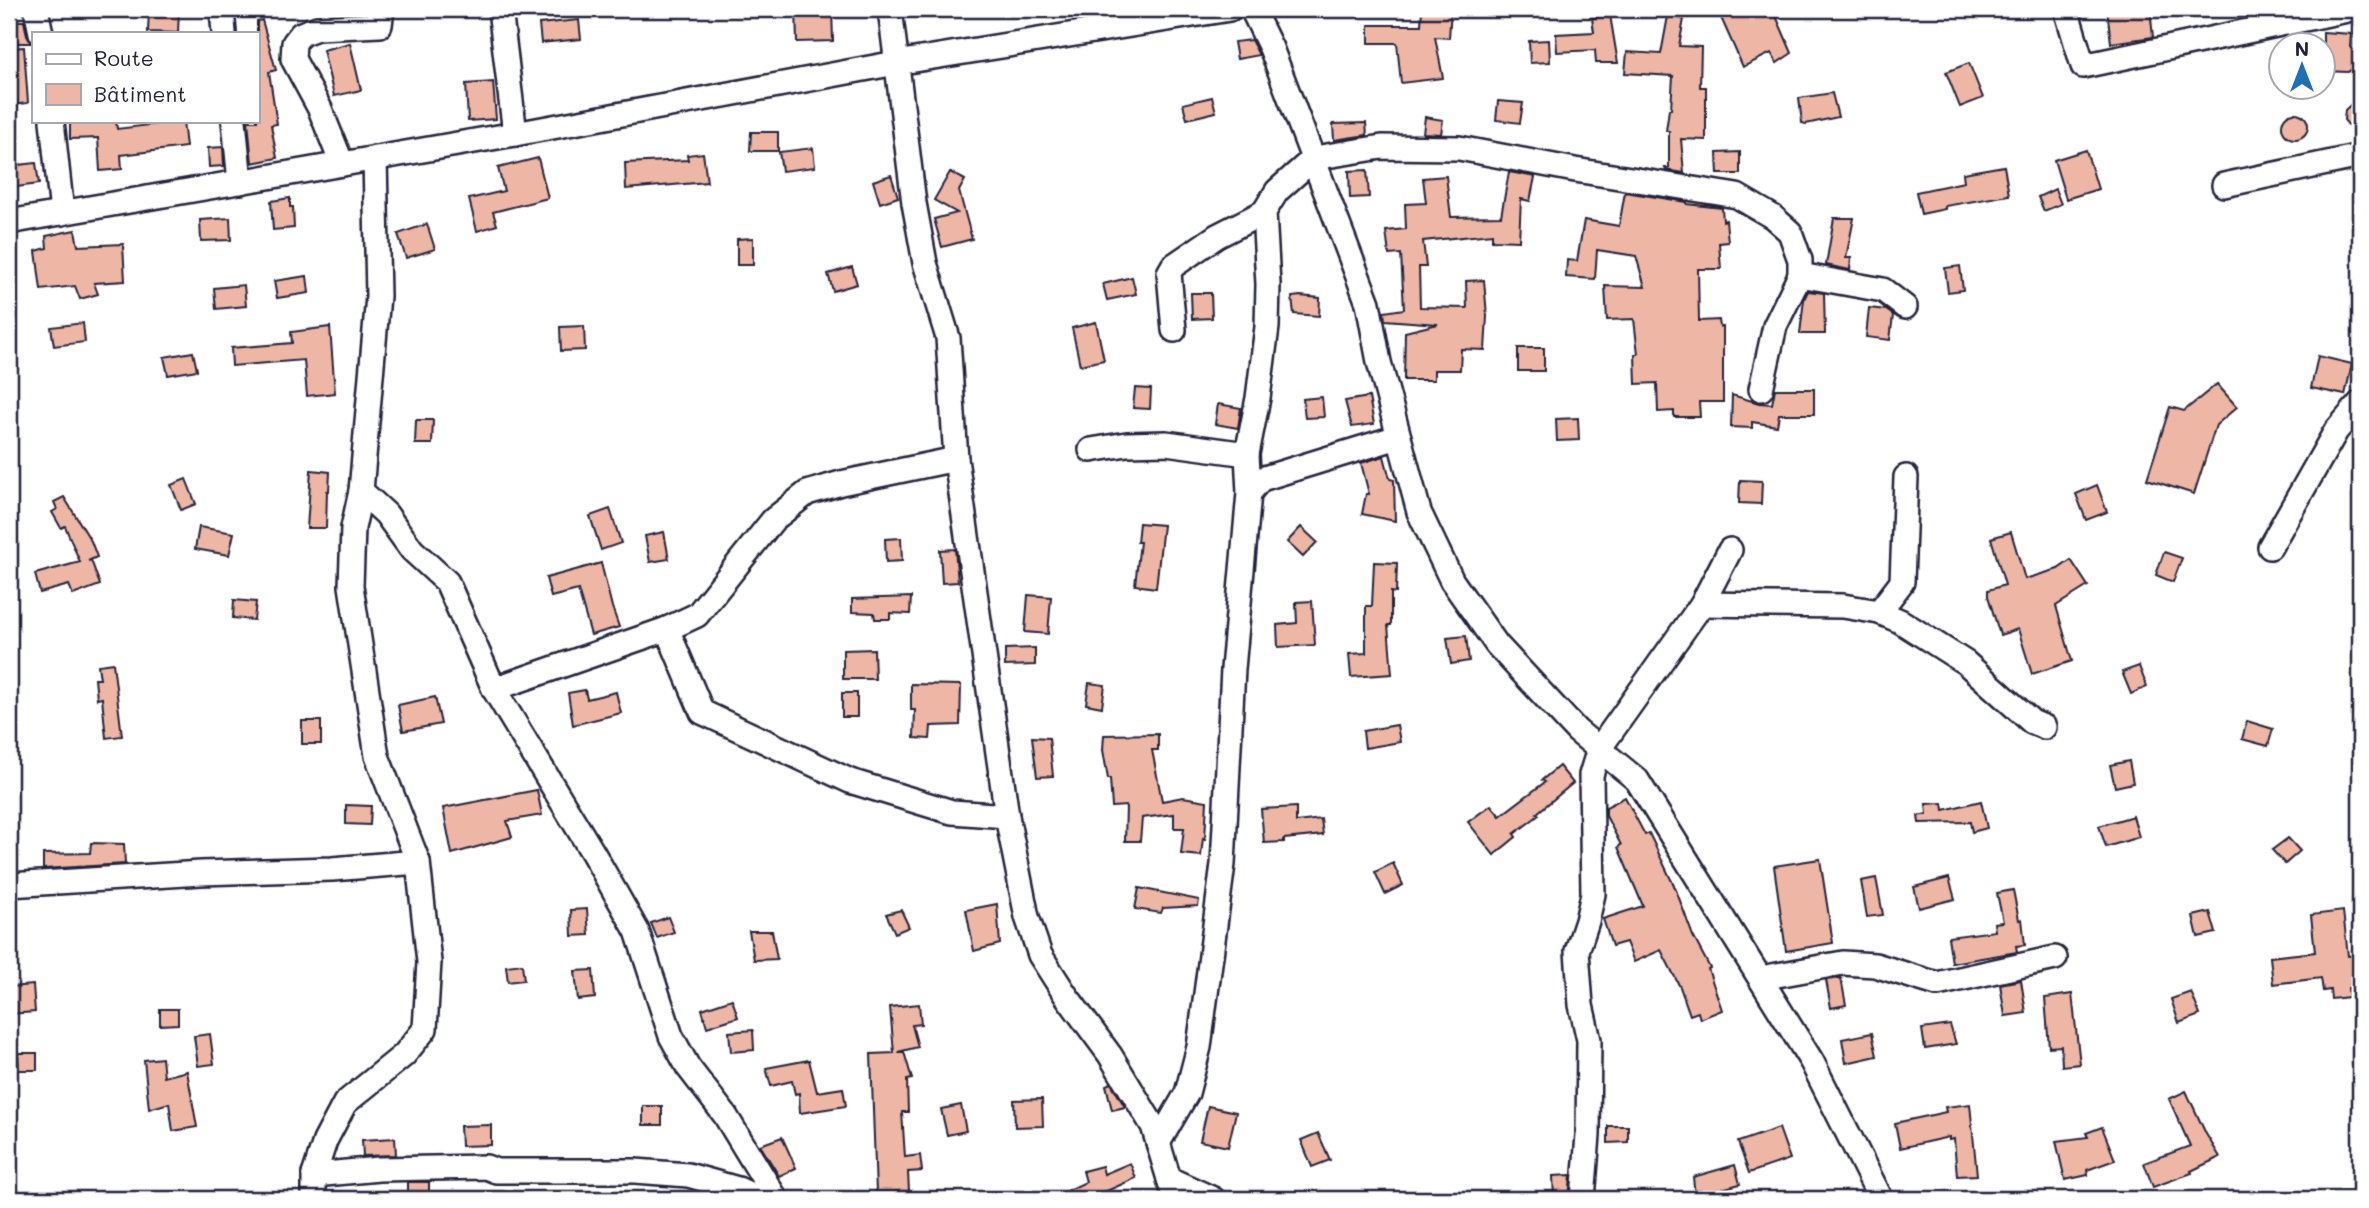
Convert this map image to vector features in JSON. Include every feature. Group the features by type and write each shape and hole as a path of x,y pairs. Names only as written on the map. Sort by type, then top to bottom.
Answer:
{"street":[{"path":"37,9 41,32"},
{"path":"222,9 224,32"},
{"path":"342,164 320,109 293,59 294,43 301,34 317,28 380,25 382,9"},
{"path":"500,9 515,134"},
{"path":"890,9 914,203 925,264 947,338 956,459 1007,816 1027,917 1040,955 1110,1055 1153,1126 1172,1189 1213,1199"},
{"path":"1252,9 1271,48 1368,303 1379,362 1419,512 1452,581 1497,645 1577,731 1637,780 1812,1062 1881,1199"},
{"path":"2066,9 2083,66 2352,9"},
{"path":"9,222 515,134 896,63 1218,10"},
{"path":"52,122 62,213"},
{"path":"234,122 240,182"},
{"path":"1174,330 1169,273 1173,265 1217,236 1264,212 1277,191 1314,158 1382,148 1459,148 1737,196 1773,217 1790,232 1800,260 1800,275 1775,326 1761,389"},
{"path":"2224,185 2360,156"},
{"path":"314,1199 314,1175 325,1141 345,1103 404,1055 425,1029 429,962 418,862 377,756 351,586 353,528 362,491 365,427 378,296 375,158"},
{"path":"1158,1143 1187,1093 1199,1047 1223,864 1233,669 1249,492 1247,454 1258,398 1267,327 1268,284 1264,212"},
{"path":"1800,275 1883,290 1905,307"},
{"path":"2270,547 2336,431 2360,403"},
{"path":"1249,492 1261,479 1398,437"},
{"path":"1091,450 1127,444 1166,443 1247,454"},
{"path":"494,689 667,629 697,615 773,520 807,493 841,483 956,459"},
{"path":"1879,612 1902,582 1906,477"},
{"path":"362,491 386,514 412,550 447,582 494,689 637,931 671,1036 688,1067 725,1115 776,1199"},
{"path":"1583,1199 1588,1135 1589,1040 1581,1005 1577,951 1593,894 1591,775 1599,749 1702,604 1730,550"},
{"path":"1702,604 1843,606 1879,612 1900,621 1966,663 2032,722 2044,727"},
{"path":"667,629 702,712 850,781 952,813 1007,816"},
{"path":"9,885 201,873 332,869 418,862"},
{"path":"1761,978 1843,963 1875,965 1937,984 2055,958"},
{"path":"314,1175 379,1169 486,1167 496,1171 635,1171 688,1175 738,1189 759,1199"}],"building":[{"path":"149,9 179,9 178,32 148,32"},
{"path":"796,9 832,9 833,41 797,42"},
{"path":"1422,9 1451,9 1449,38 1435,37 1443,78 1401,83 1397,43 1369,43 1369,25 1421,25"},
{"path":"1773,9 1792,53 1777,63 1771,53 1743,67 1718,11"},
{"path":"2107,9 2150,9 2153,37 2111,43"},
{"path":"1610,15 1618,63 1596,63 1595,50 1557,52 1556,34 1594,32 1592,18"},
{"path":"1668,16 1684,19 1679,46 1701,47 1700,87 1706,87 1706,140 1681,139 1684,173 1665,168 1669,168 1669,131 1666,131 1671,109 1673,76 1625,73 1627,52 1661,54"},
{"path":"262,20 276,70 269,72 277,124 271,125 277,158 252,163 248,122 259,122 257,21"},
{"path":"579,20 581,39 541,43 539,24"},
{"path":"14,21 24,21 31,43 14,43"},
{"path":"2338,33 2351,34 2350,47 2357,55 2356,66 2348,72 2338,72"},
{"path":"1251,40 1259,55 1237,59 1234,42"},
{"path":"1549,40 1550,62 1530,63 1529,41"},
{"path":"350,43 361,90 334,96 323,50"},
{"path":"24,47 28,103 12,105 9,48"},
{"path":"1969,63 1983,98 1960,107 1946,72"},
{"path":"493,82 496,119 468,121 466,84"},
{"path":"1832,93 1838,117 1802,123 1799,98"},
{"path":"2360,96 2360,139 2344,120 2345,110"},
{"path":"1212,97 1216,112 1187,119 1183,104"},
{"path":"1498,101 1523,103 1520,123 1496,120"},
{"path":"2295,113 2304,117 2308,126 2304,135 2295,139 2286,135 2282,126 2286,117"},
{"path":"1425,117 1443,120 1441,134 1423,133"},
{"path":"70,122 116,122 117,129 183,122 186,147 121,155 122,169 100,171 98,138 70,139"},
{"path":"1366,123 1367,135 1334,140 1333,124"},
{"path":"751,132 778,132 778,151 750,151"},
{"path":"223,147 224,166 209,167 208,148"},
{"path":"813,148 815,167 782,171 779,152"},
{"path":"2086,150 2098,189 2066,199 2054,160"},
{"path":"1740,152 1740,174 1718,174 1717,153"},
{"path":"703,153 707,182 626,189 625,163 688,160 687,155"},
{"path":"538,158 548,198 493,212 497,225 477,231 469,199 504,191 498,168"},
{"path":"36,163 39,184 9,188 9,166"},
{"path":"2004,166 2009,195 1945,206 1945,209 1921,214 1916,192 1964,182 1963,173"},
{"path":"1367,170 1369,197 1350,198 1349,171"},
{"path":"950,172 965,180 959,191 972,239 942,247 934,219 957,213 934,200"},
{"path":"1509,172 1535,177 1530,201 1521,199 1519,241 1492,240 1492,234 1423,241 1426,267 1419,267 1420,307 1467,308 1466,281 1484,280 1487,316 1485,350 1461,349 1460,370 1434,370 1434,380 1404,380 1405,332 1438,324 1385,320 1384,312 1404,309 1401,254 1389,255 1386,231 1406,229 1405,204 1426,203 1423,178 1446,176 1451,217 1501,216"},
{"path":"891,175 898,197 880,203 873,181"},
{"path":"2055,189 2061,204 2044,211 2038,197"},
{"path":"1625,192 1722,208 1723,221 1726,220 1728,242 1719,243 1721,269 1698,269 1699,321 1719,320 1720,327 1723,327 1723,402 1699,402 1700,417 1674,417 1674,411 1658,412 1657,383 1636,384 1635,354 1638,354 1634,319 1607,320 1605,286 1645,287 1636,256 1597,250 1595,279 1566,277 1567,260 1577,261 1584,220 1619,226"},
{"path":"290,198 294,228 273,230 271,201"},
{"path":"230,218 231,240 201,241 200,220"},
{"path":"1834,218 1854,218 1846,258 1851,258 1850,270 1826,265"},
{"path":"427,224 435,249 406,258 398,234"},
{"path":"75,230 78,246 123,244 125,281 94,283 98,294 80,299 75,286 41,290 36,251 47,248 46,236"},
{"path":"753,238 753,265 737,265 737,239"},
{"path":"1960,266 1963,290 1948,292 1945,268"},
{"path":"852,267 857,284 833,291 828,274"},
{"path":"307,276 309,293 277,298 274,281"},
{"path":"1132,277 1136,294 1107,300 1103,284"},
{"path":"244,285 246,306 216,309 214,288"},
{"path":"1808,291 1824,293 1825,334 1800,334 1804,299"},
{"path":"1191,293 1211,293 1212,318 1192,319"},
{"path":"1292,297 1320,298 1319,316 1294,314"},
{"path":"1869,308 1886,310 1893,315 1890,340 1866,337"},
{"path":"1096,322 1104,360 1080,365 1072,328"},
{"path":"83,323 85,342 54,346 51,327"},
{"path":"584,326 585,350 561,351 560,327"},
{"path":"330,327 335,393 307,396 304,360 232,366 231,348 292,343 291,332"},
{"path":"1518,348 1544,348 1544,371 1518,371"},
{"path":"193,352 197,370 168,375 164,357"},
{"path":"2318,356 2352,364 2345,395 2311,388"},
{"path":"2217,384 2237,407 2216,425 2194,494 2147,479 2170,407 2184,411"},
{"path":"1135,388 1151,389 1150,409 1133,408"},
{"path":"1775,389 1814,389 1814,414 1779,414 1777,426 1752,422 1752,428 1731,427 1732,395 1772,404"},
{"path":"1322,397 1324,417 1305,418 1303,399"},
{"path":"1369,397 1374,424 1352,427 1345,401"},
{"path":"1218,404 1241,408 1238,428 1215,424"},
{"path":"1578,418 1579,440 1557,441 1556,419"},
{"path":"416,420 433,420 432,444 415,444"},
{"path":"1384,456 1390,479 1394,480 1395,521 1362,514 1366,494 1369,494 1361,463"},
{"path":"311,470 330,472 326,528 307,528"},
{"path":"186,479 196,504 181,510 171,485"},
{"path":"1740,480 1762,481 1761,504 1739,503"},
{"path":"2097,485 2107,512 2086,520 2076,494"},
{"path":"64,497 91,541 97,557 88,561 91,560 100,585 73,595 69,585 40,593 35,574 80,562 65,526 61,528 52,512 57,509 54,502"},
{"path":"610,509 621,543 601,550 590,516"},
{"path":"1139,523 1163,525 1156,588 1135,585 1140,542 1137,542"},
{"path":"199,527 234,533 229,555 195,549"},
{"path":"1301,527 1317,542 1303,557 1287,542"},
{"path":"664,532 669,559 650,562 645,536"},
{"path":"2011,532 2025,579 2058,569 2071,560 2088,586 2056,606 2072,661 2032,674 2018,629 2000,635 1988,596 1988,590 2005,585 1991,538"},
{"path":"901,538 902,561 886,562 885,539"},
{"path":"955,549 958,582 942,583 940,550"},
{"path":"2164,552 2182,558 2173,582 2156,575"},
{"path":"1374,562 1397,563 1396,593 1391,592 1391,625 1388,625 1392,674 1351,677 1349,654 1366,653 1366,606 1372,606"},
{"path":"601,563 619,627 591,635 578,590 551,597 546,578"},
{"path":"1028,595 1051,597 1048,634 1025,632"},
{"path":"911,597 910,614 890,613 890,619 875,619 874,613 852,612 852,599"},
{"path":"234,600 256,602 254,620 233,618"},
{"path":"1312,601 1315,645 1278,647 1277,625 1297,623 1296,602"},
{"path":"1466,636 1469,661 1451,664 1447,638"},
{"path":"1035,648 1035,665 1005,666 1005,649"},
{"path":"874,649 875,679 843,679 843,650"},
{"path":"113,663 122,736 106,738 102,698 97,699 95,679 100,679 98,665"},
{"path":"2139,666 2147,687 2131,694 2122,672"},
{"path":"1089,683 1105,685 1102,707 1086,704"},
{"path":"911,684 961,685 960,725 931,726 930,739 914,738 915,710 911,710"},
{"path":"585,690 587,699 616,692 621,713 573,725 568,693"},
{"path":"842,693 857,693 857,717 842,717"},
{"path":"435,697 441,724 403,731 398,705"},
{"path":"302,721 321,721 321,744 302,744"},
{"path":"2247,721 2273,729 2268,746 2242,739"},
{"path":"1397,725 1400,742 1365,748 1363,731"},
{"path":"1158,734 1158,750 1152,750 1162,801 1183,797 1207,801 1205,839 1203,838 1201,856 1181,854 1184,828 1174,828 1174,814 1142,818 1140,841 1125,841 1126,806 1112,807 1110,779 1103,750 1104,735"},
{"path":"1032,737 1049,738 1053,776 1037,777"},
{"path":"2129,761 2133,783 2115,787 2110,765"},
{"path":"1559,766 1573,783 1494,855 1468,822 1491,805 1500,816 1545,782 1542,780"},
{"path":"537,790 542,815 507,821 512,837 452,854 443,808"},
{"path":"1625,797 1645,835 1649,833 1676,890 1693,936 1710,968 1708,969 1722,1010 1700,1019 1698,1012 1690,1015 1680,987 1661,950 1634,962 1626,942 1612,946 1603,919 1643,906 1618,847 1621,845 1606,816 1606,807"},
{"path":"1981,801 1987,828 1972,832 1970,822 1919,823 1918,816 1927,814 1926,804 1943,803 1944,810"},
{"path":"346,805 371,806 370,825 346,824"},
{"path":"1296,807 1296,822 1321,819 1323,835 1264,843 1261,809"},
{"path":"2133,816 2139,837 2106,847 2099,826"},
{"path":"2288,838 2300,851 2285,864 2272,850"},
{"path":"91,843 124,844 125,864 43,869 43,854 90,853"},
{"path":"1820,859 1833,943 1786,951 1774,866"},
{"path":"1393,863 1403,885 1385,894 1375,872"},
{"path":"1876,878 1883,915 1867,917 1861,881"},
{"path":"1949,878 1955,899 1919,908 1914,887"},
{"path":"1139,888 1199,900 1198,906 1163,908 1161,913 1135,909"},
{"path":"2013,890 2019,920 2022,919 2025,945 2016,946 2017,952 1952,963 1948,937 1995,931 1994,923 2003,922 1997,893"},
{"path":"997,904 1000,944 974,951 966,910"},
{"path":"587,909 589,935 572,936 571,910"},
{"path":"901,910 909,927 895,933 886,914"},
{"path":"2343,911 2348,956 2357,955 2360,986 2348,988 2349,997 2331,999 2330,990 2323,991 2321,978 2273,984 2270,957 2315,952 2311,915"},
{"path":"2210,912 2216,933 2198,937 2193,916"},
{"path":"668,917 674,932 657,938 651,923"},
{"path":"749,931 772,931 777,959 754,960"},
{"path":"522,964 524,980 508,982 506,966"},
{"path":"593,970 595,998 578,1000 575,971"},
{"path":"1841,978 1846,1005 1831,1008 1826,980"},
{"path":"2021,980 2026,1013 2005,1016 2000,984"},
{"path":"33,985 35,1012 9,1014 9,987"},
{"path":"2191,992 2200,1015 2179,1023 2171,999"},
{"path":"2072,994 2080,1064 2062,1066 2061,1046 2049,1047 2045,998"},
{"path":"732,999 738,1017 707,1027 702,1009"},
{"path":"919,1004 921,1024 912,1025 918,1047 898,1052 904,1052 912,1079 907,1080 908,1112 902,1112 905,1157 920,1155 922,1171 908,1172 909,1191 876,1193 871,1054 894,1053 890,1007"},
{"path":"160,1009 178,1009 178,1024 160,1025"},
{"path":"1950,1025 1956,1044 1925,1049 1922,1029"},
{"path":"753,1030 754,1050 731,1052 729,1032"},
{"path":"1872,1033 1877,1056 1846,1063 1842,1039"},
{"path":"210,1034 214,1064 198,1066 194,1036"},
{"path":"18,1053 37,1053 37,1070 19,1070"},
{"path":"162,1058 164,1077 187,1071 197,1127 173,1131 169,1103 149,1109 144,1060"},
{"path":"809,1060 817,1092 843,1088 846,1106 800,1113 799,1093 795,1094 792,1081 771,1086 766,1068"},
{"path":"1111,1083 1125,1107 1112,1110 1106,1085"},
{"path":"2186,1091 2220,1157 2191,1171 2192,1173 2153,1187 2144,1163 2190,1146 2169,1099"},
{"path":"1042,1099 1043,1126 1015,1127 1014,1100"},
{"path":"1970,1104 1977,1175 1957,1176 1954,1139 1949,1140 1949,1137 1900,1148 1895,1123 1946,1112 1945,1107"},
{"path":"961,1105 966,1131 947,1135 941,1109"},
{"path":"643,1106 662,1106 662,1125 643,1125"},
{"path":"1208,1106 1236,1112 1228,1147 1200,1141"},
{"path":"491,1125 491,1145 461,1146 460,1126"},
{"path":"1608,1126 1628,1126 1628,1142 1608,1143"},
{"path":"2102,1127 2115,1160 2087,1170 2088,1175 2065,1180 2056,1141 2088,1137 2086,1133"},
{"path":"1779,1128 1790,1159 1749,1173 1738,1142"},
{"path":"1318,1133 1330,1160 1312,1167 1301,1140"},
{"path":"782,1137 796,1168 779,1176 760,1145"},
{"path":"395,1138 396,1155 363,1156 362,1140"},
{"path":"1130,1163 1136,1178 1109,1190 1077,1199 1065,1199 1062,1193 1086,1182 1083,1171 1102,1166 1104,1174"},
{"path":"1735,1165 1740,1184 1695,1196 1693,1177"},
{"path":"1571,1175 1569,1199 1554,1199 1553,1176"},
{"path":"408,1182 429,1182 429,1196 408,1196"}]}
